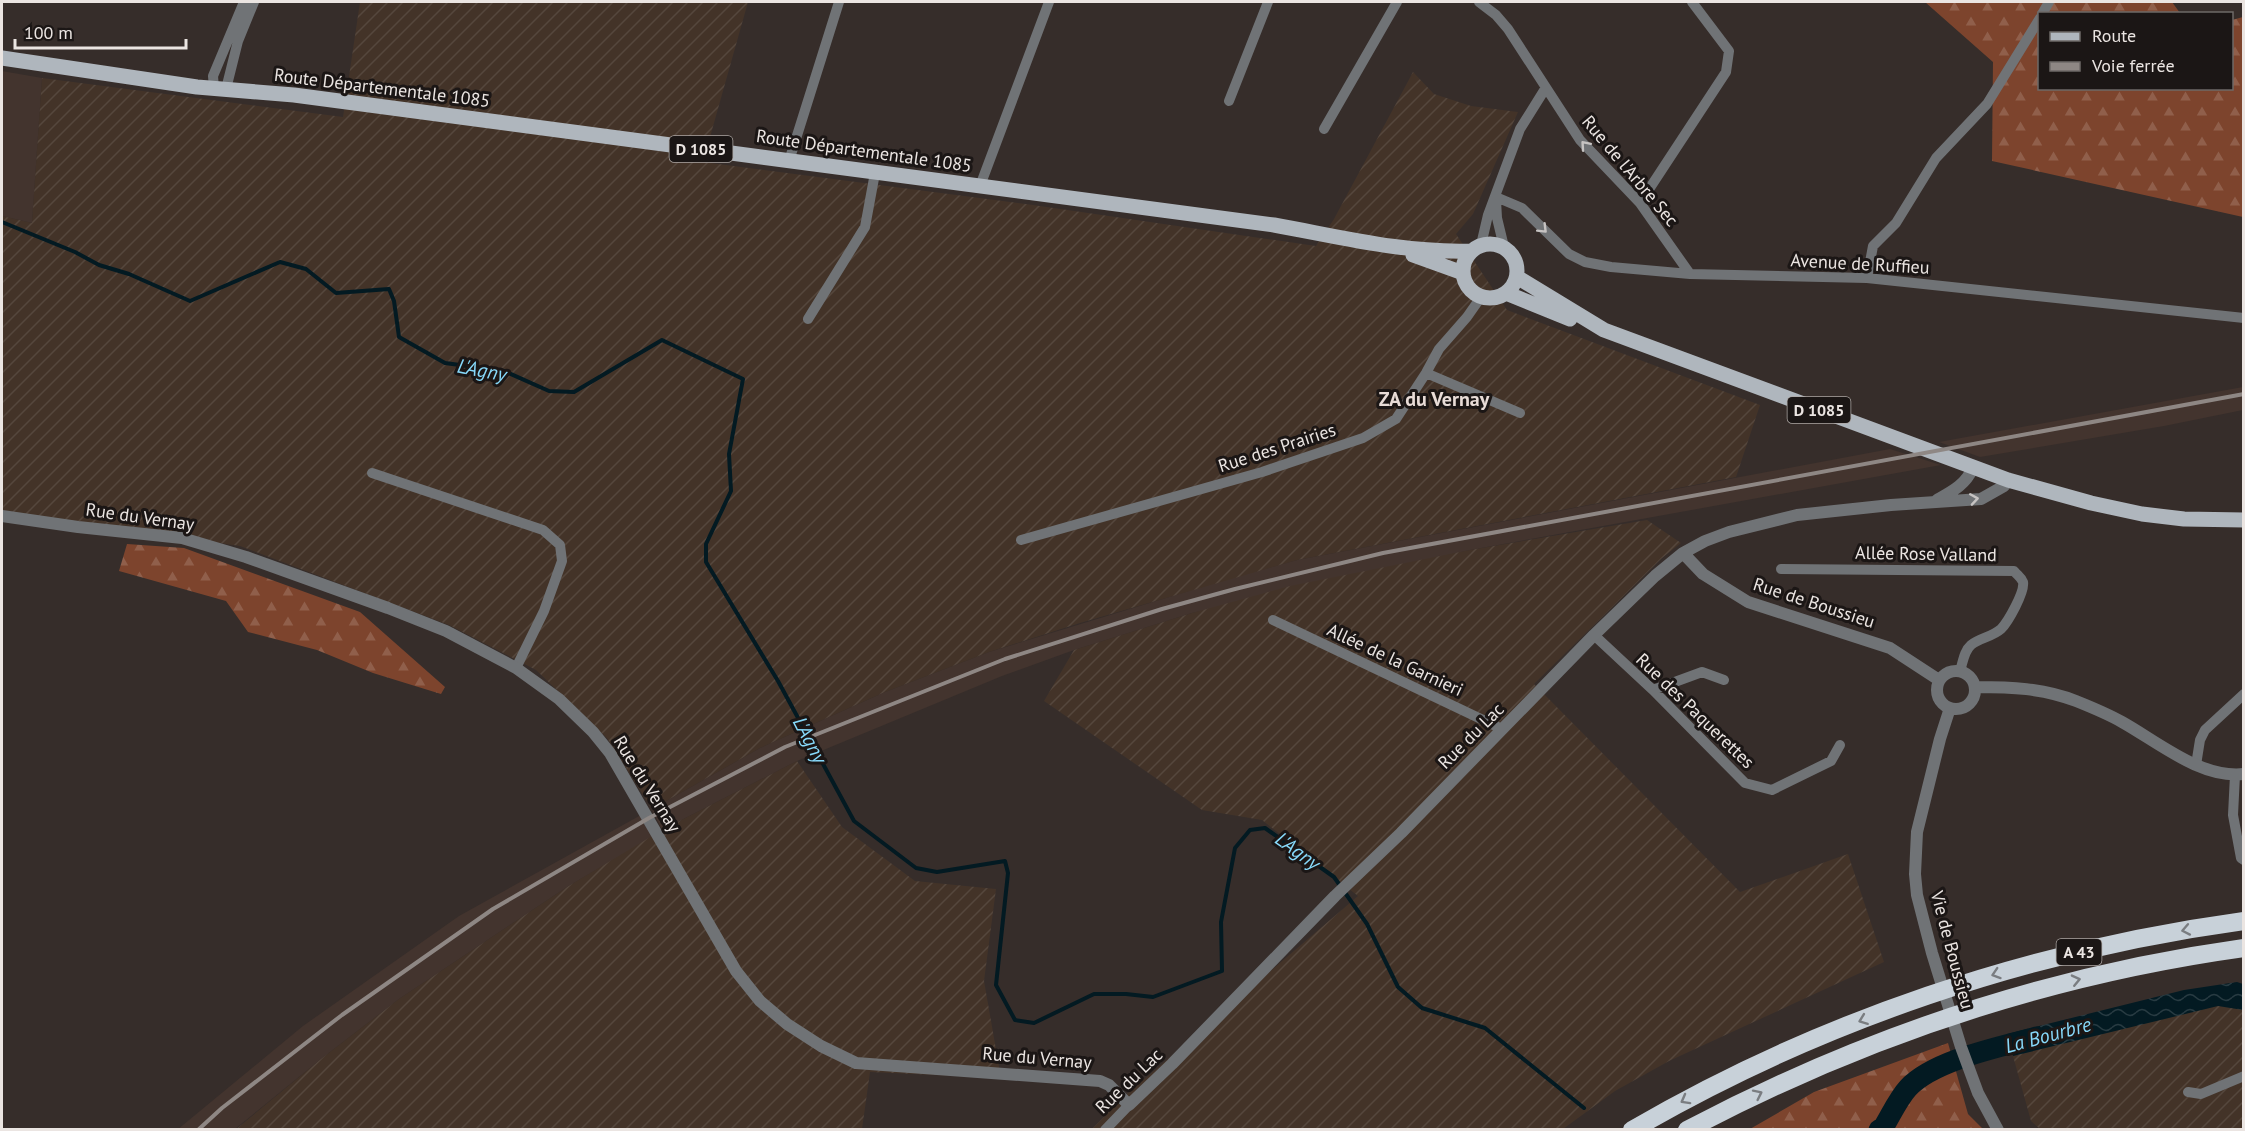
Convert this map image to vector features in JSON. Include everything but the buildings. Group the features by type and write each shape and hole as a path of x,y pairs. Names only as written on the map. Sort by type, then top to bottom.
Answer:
{"highway":[{"name":"A 43","path":"1632,1130 1744,1070 1827,1033 1901,1005 2006,971 2073,953 2202,926 2244,921"},
{"name":"A 43","path":"1687,1130 1764,1091 1844,1055 1919,1027 2016,996 2085,978 2204,953 2244,948"}],"main road":[{"name":"Route Départementale 1085","path":"2,58 220,89 302,96 1274,225 1400,249"},
{"path":"1493,243 1504,247 1513,255 1517,266 1517,277 1513,286 1506,293 1490,298 1481,297 1465,283 1464,261 1476,248 1493,243"},
{"name":"D 1085","path":"1400,249 1439,252 1476,248"},
{"name":"D 1085","path":"1400,249 1463,273"},
{"name":"D 1085","path":"1517,277 1604,330"},
{"name":"D 1085","path":"1506,293 1570,319 1732,376 2008,480 2091,503 2142,514 2194,519 2244,520"}],"street":[{"path":"244,2 213,76 220,89 227,78 238,41 254,2"},
{"path":"789,161 838,2"},
{"path":"980,186 1049,2"},
{"path":"1229,101 1268,2"},
{"path":"1324,129 1397,2"},
{"name":"Rue de l'Arbre Sec","path":"1479,2 1496,15 1508,29 1580,140 1640,203 1690,274"},
{"path":"1640,203 1726,72 1729,51 1692,2"},
{"path":"1867,278 1873,246 1896,223 1936,158 1987,104 2038,21"},
{"path":"1476,248 1496,197 1504,167 1520,129 1545,89"},
{"path":"808,319 865,227 875,173"},
{"path":"1496,197 1497,218 1504,247"},
{"name":"Avenue de Ruffieu","path":"1496,197 1522,208 1569,254 1585,262 1611,267 1690,274 1867,278 2244,318"},
{"name":"Rue des Prairies","path":"1021,540 1262,472 1363,438 1396,419 1439,349 1481,297"},
{"path":"1426,373 1520,413"},
{"name":"Rue du Lac","path":"1934,502 1959,488 1968,479 1969,466"},
{"path":"372,473 543,530 561,545 561,561 544,611 516,668"},
{"name":"Rue du Lac","path":"1105,1130 1594,635 1655,576 1683,554 1705,541 1729,532 1797,515 1981,499 2004,486 2008,480"},
{"name":"Rue du Vernay","path":"2,516 182,538 246,557 446,631 516,668 559,699 593,732 623,774 736,971 760,1001 787,1024 821,1046 856,1063 1093,1080 1109,1085 1128,1105"},
{"name":"Rue de Boussieu","path":"1683,554 1703,574 1748,602 1890,648 1939,680"},
{"name":"Allée Rose Valland","path":"1781,569 2014,571 2023,584 2022,593 2002,628 1993,635 1972,644 1965,654 1960,671"},
{"name":"Allée de la Garnieri","path":"1273,620 1502,729"},
{"name":"Rue des Paquerettes","path":"1594,635 1653,690 1745,783 1772,790 1830,761 1840,745"},
{"path":"1950,671 1960,671 1969,675 1976,687 1975,695 1965,707 1950,708 1944,705 1937,693 1939,680 1950,671"},
{"path":"1653,690 1702,672 1724,680"},
{"path":"1976,687 2024,688 2074,700 2120,721 2196,765 2217,773 2239,774 2233,815 2241,858 2244,860"},
{"path":"2196,765 2200,740 2205,730 2244,694"},
{"name":"Vie de Boussieu","path":"1950,708 1923,806 1915,852 1917,895 1960,1047 1978,1093 1998,1130"},
{"path":"2188,1092 2201,1094 2244,1076"}],"shaded area":[{"path":"360,2 748,2 703,162 1033,205 1316,246 1334,219 1413,72 1434,94 1471,106 1518,112 1473,214 1456,234 1507,310 1760,405 1736,477 1297,560 1080,623 989,652 885,692 760,748 652,809 607,738 536,670 449,625 240,546 2,511 2,216 32,223 42,78 343,117"},
{"path":"2,71 42,78 32,223 2,216"},
{"path":"2243,387 2243,410 2164,426 1980,457 1939,442"},
{"path":"1890,449 1941,465 1470,550 1192,613 1074,650 1002,676 797,761 662,830 652,809 760,748 885,692 989,652 1228,579 1297,560"},
{"path":"1647,520 1681,543 1662,558 1534,684 1740,892 1848,854 1884,962 1669,1061 1615,1091 1563,1129 1092,1129 1127,1094 1358,896 1262,820 1202,810 1044,701 1074,650 1192,613 1290,586 1470,550"},
{"path":"797,761 842,827 915,881 996,889 984,981 1001,1078 870,1072 862,1129 235,1130 321,1059 399,999 567,887 662,830"},
{"path":"641,815 652,837 567,887 399,999 235,1129 177,1130 303,1026 459,916"},
{"path":"2243,996 2243,1129 2040,1129 2031,1121 2013,1056"}],"green space":[{"path":"1925,2 2172,2 2179,12 2038,12 2038,90 2233,90 2233,20 2243,17 2243,217 1992,161 1993,62"},
{"path":"127,544 184,548 360,612 445,687 441,694 373,673 317,650 248,632 226,601 119,571"},
{"path":"1948,1043 1968,1114 1983,1129 1750,1129 1814,1092"}],"water":[{"path":"2237,982 2243,984 2243,1010 2218,1006 2013,1056 2007,1034 2184,990"}],"waterway":[{"name":"L'Agny","path":"2,222 75,252 99,265 129,274 190,301 280,262 306,269 336,293 389,289 394,301 399,337 445,363 504,371 549,391 574,392 662,340 743,379 729,454 731,491 706,544 706,562 778,681 854,821 916,868 937,872 1005,861 1008,873 996,985 1015,1020 1034,1023 1094,994 1153,997 1222,971 1221,922 1235,848 1250,830 1265,828 1334,877 1367,924 1398,987 1422,1008 1485,1028 1584,1108"},
{"name":"La Bourbre","path":"1879,1130 1883,1128 1908,1088 1919,1078 1950,1062 2037,1037"}],"railway":[{"path":"198,1130 222,1108 342,1015 493,909 649,818 785,747 1005,659 1162,609 1383,553 2244,394"}],"district":[{"name":"ZA du Vernay","path":"1434,399"}]}
